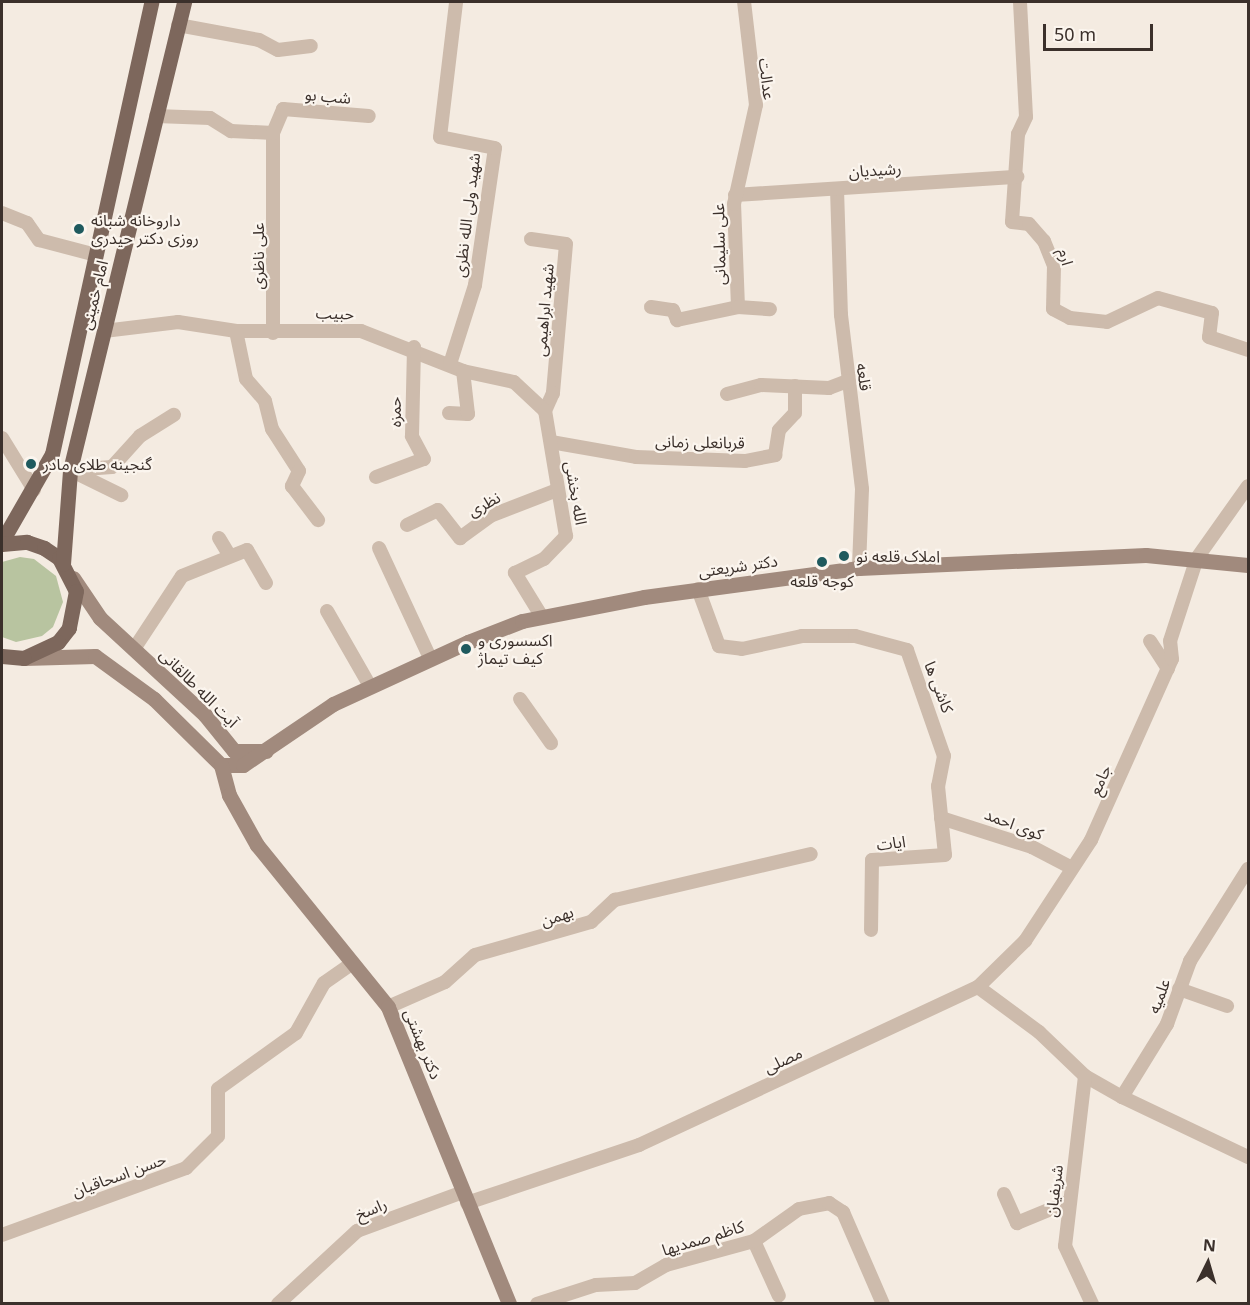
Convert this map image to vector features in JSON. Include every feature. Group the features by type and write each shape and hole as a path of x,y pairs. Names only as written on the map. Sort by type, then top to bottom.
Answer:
{"main road":[{"name":"امام خمینی","path":"2,542 34,490 52,454 151,2"},
{"name":"امام خمینی","path":"24,658 58,642 69,627 76,591 66,569 70,470 184,2"},
{"path":"2,542 27,542 66,569"},
{"name":"دکتر شریعتی","path":"266,751 333,704 370,686 430,658 542,617 698,589 859,568 1197,558 1248,565"},
{"name":"آیت الله طالقانی","path":"66,569 100,618 134,649 234,751 266,751"},
{"path":"3,658 95,656 154,699 221,765 243,765 266,751"},
{"name":"دکتر بهشتی","path":"221,765 229,795 257,845 388,1007 465,1197 503,1302"}],"street":[{"name":"شهید ولی الله نظری","path":"450,364 475,285 495,148 440,137 456,2"},
{"name":"عدالت","path":"735,195 756,105 744,2"},
{"name":"ارم","path":"1020,2 1026,117 1017,134 1017,177 1011,222 1029,224 1044,241 1054,266 1053,309 1070,318 1107,322 1158,298 1212,313 1209,337 1248,350"},
{"path":"178,25 259,40 278,50 311,46"},
{"name":"شب بو","path":"272,178 273,133 283,109 369,116"},
{"path":"156,116 210,118 231,131 273,133"},
{"name":"رشیدیان","path":"735,195 1017,177"},
{"name":"علی ناظری","path":"272,178 276,253 273,333"},
{"name":"قلعه","path":"837,189 847,381 862,489 859,568"},
{"name":"علی سلیمانی","path":"651,307 673,310 677,320 738,307 735,195"},
{"path":"2,213 27,223 39,240 96,255"},
{"name":"شهید ابراهیمی","path":"531,239 566,244 553,393 545,411"},
{"path":"738,307 771,309"},
{"name":"حبیب","path":"104,331 178,322 236,332 273,333 317,327 361,331 414,347 463,370 514,382 545,411"},
{"path":"236,332 246,380 265,401 272,429 299,471 291,486 318,520"},
{"name":"حمزه","path":"376,477 424,459 412,436 414,347"},
{"path":"449,413 468,414 463,370"},
{"path":"727,394 760,385 829,388 847,381"},
{"name":"قربانعلی زمانی","path":"551,442 636,457 745,461 775,455 778,430 795,412 795,386"},
{"name":"الله بخشی","path":"542,617 515,573 544,559 566,536 545,411"},
{"path":"70,470 112,467 140,436 174,415"},
{"path":"2,438 34,490"},
{"path":"70,470 121,495"},
{"name":"جامع","path":"978,987 1024,941 1091,840 1168,669 1170,641 1197,558 1248,486"},
{"name":"نظری","path":"407,525 438,510 460,538 490,516 557,490"},
{"path":"219,538 230,556"},
{"path":"379,548 430,658"},
{"path":"134,649 182,576 247,550 266,583"},
{"name":"کاشی ها","path":"698,589 718,646 742,649 802,636 855,636 907,650 944,756 938,786 945,855"},
{"path":"327,611 370,686"},
{"path":"1150,641 1168,669"},
{"path":"520,699 551,743"},
{"name":"کوی احمد","path":"941,818 1032,847 1072,868"},
{"name":"بهمن","path":"388,1007 445,982 475,956 591,922 615,900 812,854"},
{"name":"ایات","path":"871,930 872,860 945,855"},
{"name":"علمیه","path":"1122,1097 1167,1024 1190,961 1248,869"},
{"name":"حسن اسحاقیان","path":"2,1235 186,1168 218,1136 218,1089 296,1033 324,983 353,963"},
{"path":"978,987 1039,1032 1084,1077 1248,1157"},
{"name":"مصلی","path":"465,1197 639,1145 978,987"},
{"path":"1179,989 1227,1006"},
{"name":"شریفیان","path":"1084,1077 1065,1246 1092,1304"},
{"path":"1004,1194 1017,1223 1070,1201"},
{"name":"راسخ","path":"278,1304 357,1231 465,1197"},
{"name":"کاظم صمدیها","path":"537,1304 596,1285 635,1283 666,1265 754,1241 799,1209 829,1203 843,1212 883,1304"},
{"path":"754,1241 779,1296"}],"green space":[{"path":"20,557 34,559 56,576 63,602 53,627 42,636 16,642 2,637 2,562"}],"place":[{"name":"داروخانه شبانه روزی دکتر حیدری","path":"79,229"},
{"name":"گنجینه طلای مادر","path":"31,464"},
{"name":"املاک قلعه نو","path":"844,556"},
{"name":"کوجه قلعه","path":"822,562"},
{"name":"اکسسوری و کیف تیماژ","path":"466,649"}]}
